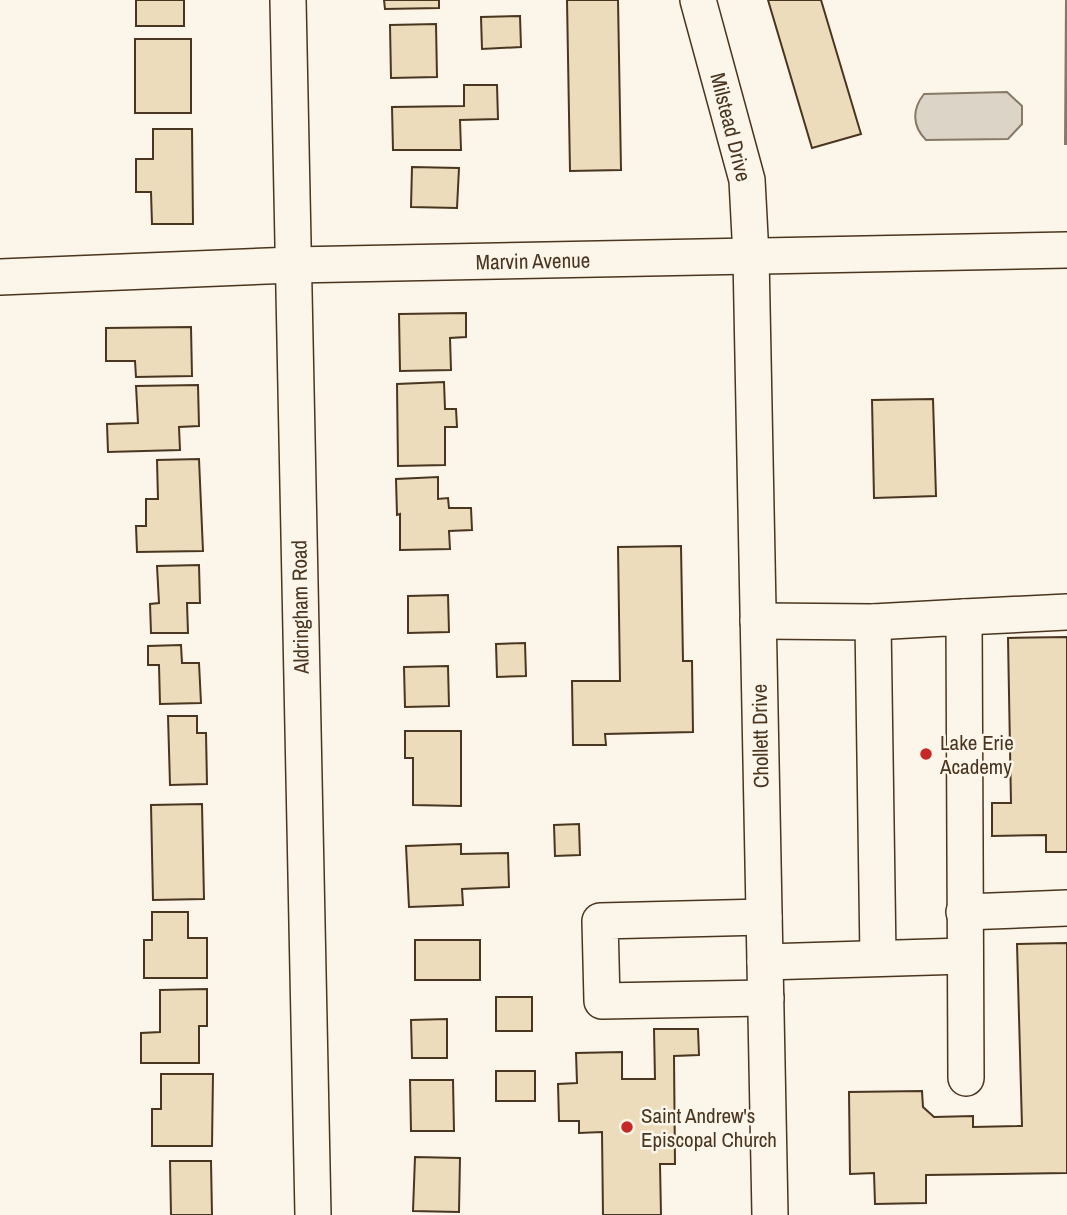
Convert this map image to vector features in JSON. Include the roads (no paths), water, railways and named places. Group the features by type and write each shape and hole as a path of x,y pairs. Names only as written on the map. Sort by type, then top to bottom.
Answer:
{"street":[{"name":"Aldringham Road","path":"288,0 313,1215"},
{"name":"Milstead Drive","path":"698,0 747,180 751,256"},
{"name":"Marvin Avenue","path":"0,277 293,265 1067,250"},
{"name":"Chollett Drive","path":"751,256 770,1215"},
{"path":"758,621 873,622 1067,612"},
{"path":"964,617 966,1078"},
{"path":"873,622 878,957"},
{"path":"964,912 1067,908"},
{"path":"764,917 600,921 600,934 602,1001 766,999"},
{"path":"765,961 964,956"}],"place":[{"name":"Lake Erie Academy","path":"926,754"},
{"name":"Saint Andrew's Episcopal Church","path":"627,1127"}]}
